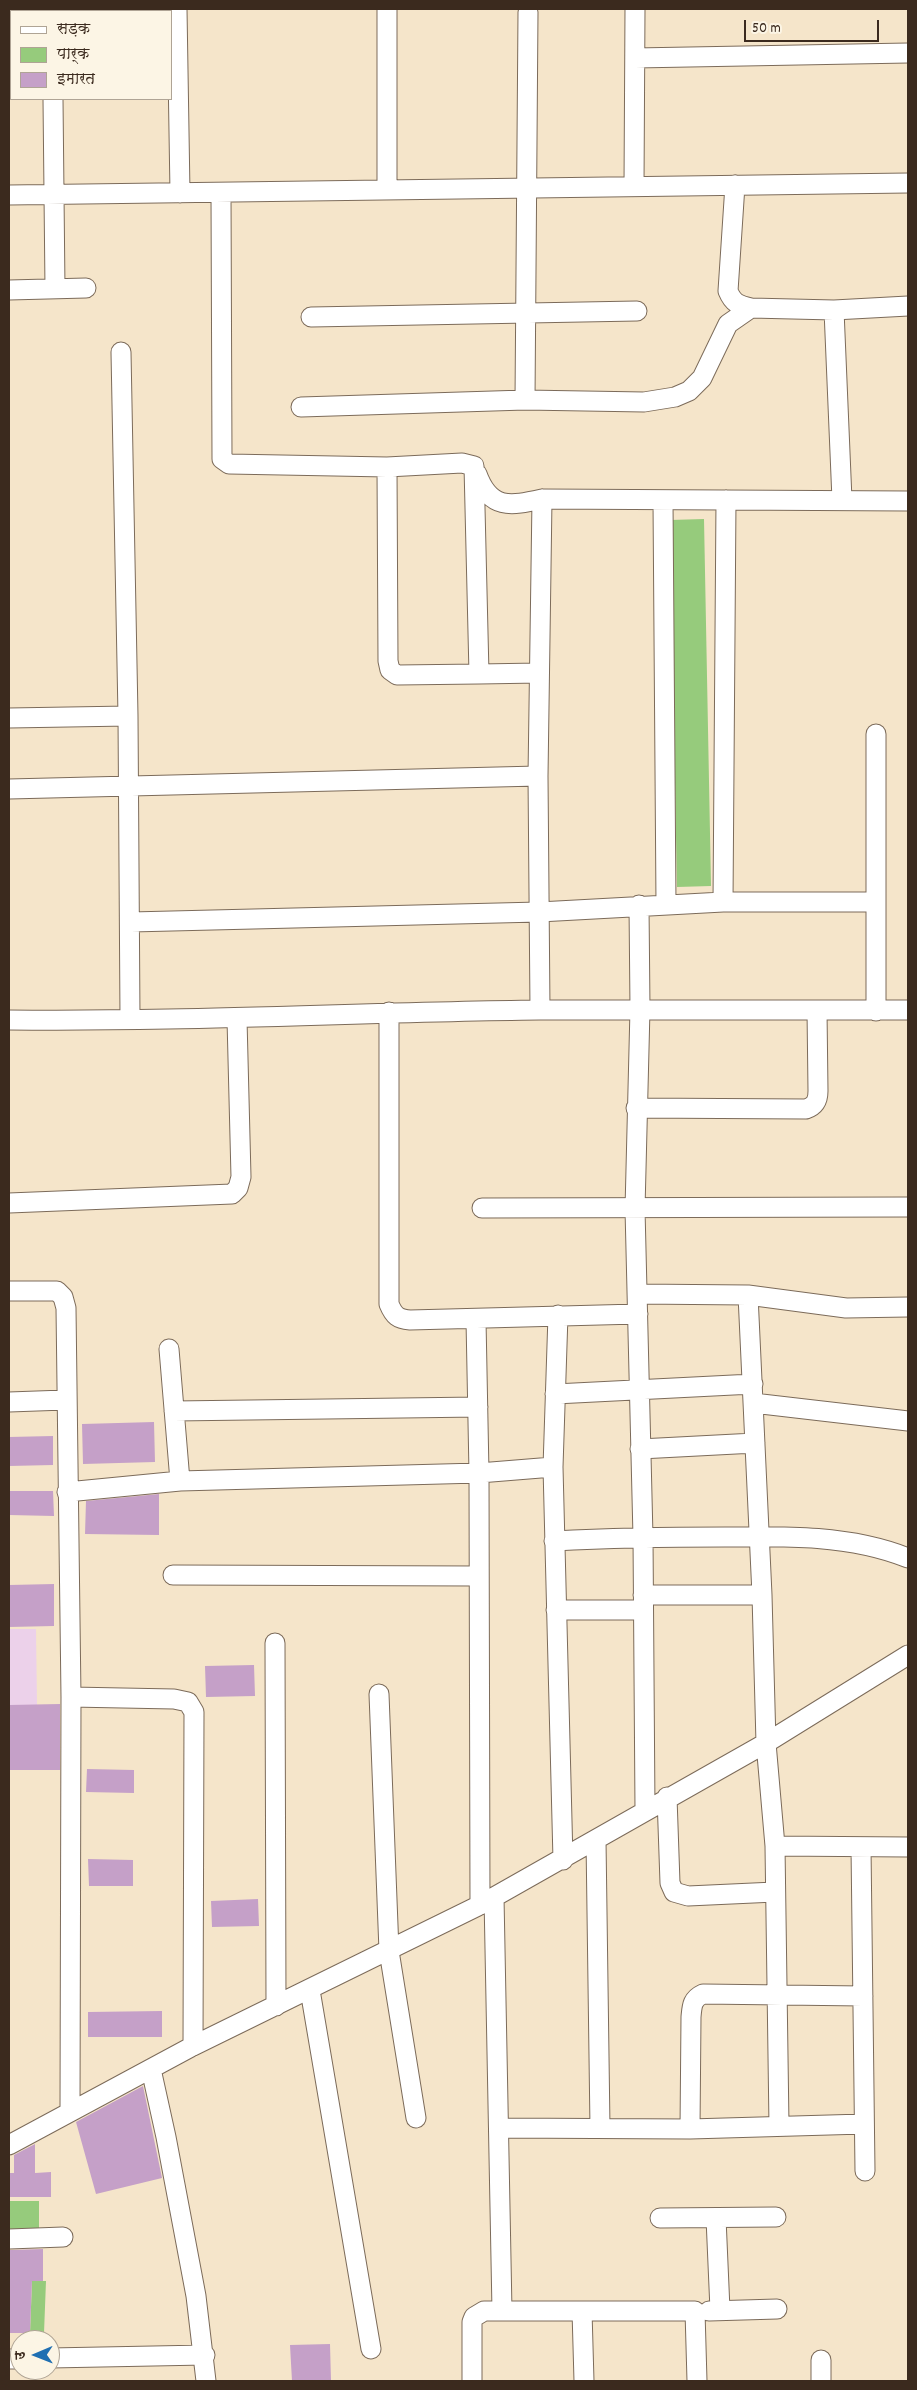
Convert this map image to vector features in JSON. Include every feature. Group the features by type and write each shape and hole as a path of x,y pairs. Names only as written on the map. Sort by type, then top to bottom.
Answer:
{"street":[{"path":"177,9 180,193"},
{"path":"387,9 387,189"},
{"path":"634,186 635,9"},
{"path":"525,400 524,314 528,12"},
{"path":"635,58 908,53"},
{"path":"53,100 56,195 55,289"},
{"path":"9,195 908,183"},
{"path":"735,185 728,291 732,301 739,306 834,310 908,306"},
{"path":"221,193 222,459 229,464 387,467 462,463 474,466"},
{"path":"9,290 86,288"},
{"path":"301,407 525,400 644,402 683,394 702,378 728,324 751,308"},
{"path":"834,310 842,500"},
{"path":"311,317 637,311"},
{"path":"121,352 131,922 130,1018"},
{"path":"474,466 482,488 497,502 507,505 542,498 663,501 908,501"},
{"path":"474,466 479,674"},
{"path":"387,467 388,662 390,670 397,674 539,673"},
{"path":"540,1010 538,776 542,498"},
{"path":"723,902 726,500"},
{"path":"663,501 666,904"},
{"path":"9,718 128,716"},
{"path":"876,734 876,1011"},
{"path":"9,789 538,776"},
{"path":"131,922 539,912 639,905 723,902 876,902"},
{"path":"639,905 640,1009 636,1108 635,1208 643,1537 645,1810"},
{"path":"9,1020 237,1019 389,1012 540,1010 908,1010"},
{"path":"636,1108 806,1109 813,1107 818,1100 817,1010"},
{"path":"389,1012 389,1304 393,1314 400,1320 476,1320 558,1315 638,1314"},
{"path":"9,1203 232,1194 238,1188 241,1177 237,1019"},
{"path":"482,1208 908,1207"},
{"path":"9,1291 57,1291 63,1297 66,1308 65,1400 71,1698 70,2111"},
{"path":"638,1294 748,1295 846,1308 908,1307"},
{"path":"748,1295 762,1595 766,1743 775,1846 779,2126"},
{"path":"558,1315 553,1467 563,1860"},
{"path":"476,1320 479,1473 478,1576 487,1901 500,2128 502,2311"},
{"path":"169,1349 180,1481"},
{"path":"555,1394 638,1388 752,1384"},
{"path":"9,1402 65,1400"},
{"path":"753,1403 908,1421"},
{"path":"174,1412 478,1407"},
{"path":"640,1449 755,1443"},
{"path":"67,1492 180,1481 479,1473 553,1467"},
{"path":"554,1541 643,1537 759,1536 846,1542 908,1558"},
{"path":"174,1574 478,1576"},
{"path":"556,1610 643,1602 762,1595"},
{"path":"275,1644 276,2006"},
{"path":"9,2145 193,2046 389,1951 563,1860 667,1797 766,1743 908,1655"},
{"path":"379,1694 389,1951 416,2118"},
{"path":"71,1698 174,1699 188,1702 194,1712 193,2046"},
{"path":"667,1797 670,1883 674,1892 688,1896 775,1892"},
{"path":"596,1840 600,2128"},
{"path":"775,1846 908,1847"},
{"path":"862,1847 865,2171"},
{"path":"310,1990 371,2349"},
{"path":"690,2128 691,2017 692,2003 696,1997 703,1994 863,1996"},
{"path":"151,2069 166,2137 204,2355 206,2381"},
{"path":"500,2128 690,2128 864,2124"},
{"path":"660,2218 776,2217"},
{"path":"716,2218 720,2310"},
{"path":"9,2239 63,2236"},
{"path":"472,2381 472,2322 474,2317 484,2311 776,2309"},
{"path":"582,2311 584,2381"},
{"path":"695,2311 697,2381"},
{"path":"60,2358 204,2355"},
{"path":"820,2381 821,2360"}],"shaded area":[{"path":"9,1629 36,1629 37,1705 9,1705"}],"green space":[{"path":"704,519 711,886 677,887 670,520"},
{"path":"9,2201 39,2201 39,2232 9,2232"},
{"path":"32,2281 46,2281 44,2330 30,2330"}],"building":[{"path":"154,1422 155,1462 83,1464 82,1424"},
{"path":"53,1436 53,1465 9,1466 9,1437"},
{"path":"9,1491 53,1491 54,1516 9,1515"},
{"path":"159,1494 159,1535 85,1534 86,1501"},
{"path":"54,1584 54,1626 9,1627 9,1585"},
{"path":"254,1665 255,1696 206,1697 205,1666"},
{"path":"60,1704 60,1770 9,1770 9,1705"},
{"path":"87,1769 134,1770 134,1793 86,1792"},
{"path":"88,1859 133,1860 133,1886 89,1886"},
{"path":"258,1899 259,1926 212,1927 211,1901"},
{"path":"162,2011 162,2037 88,2037 88,2012"},
{"path":"143,2086 162,2178 96,2194 76,2122"},
{"path":"35,2144 35,2173 51,2172 51,2197 9,2197 9,2173 14,2173 14,2155"},
{"path":"43,2249 43,2281 32,2281 30,2330 10,2330 10,2333 9,2333 9,2250"},
{"path":"330,2344 331,2381 292,2381 290,2345"}]}
